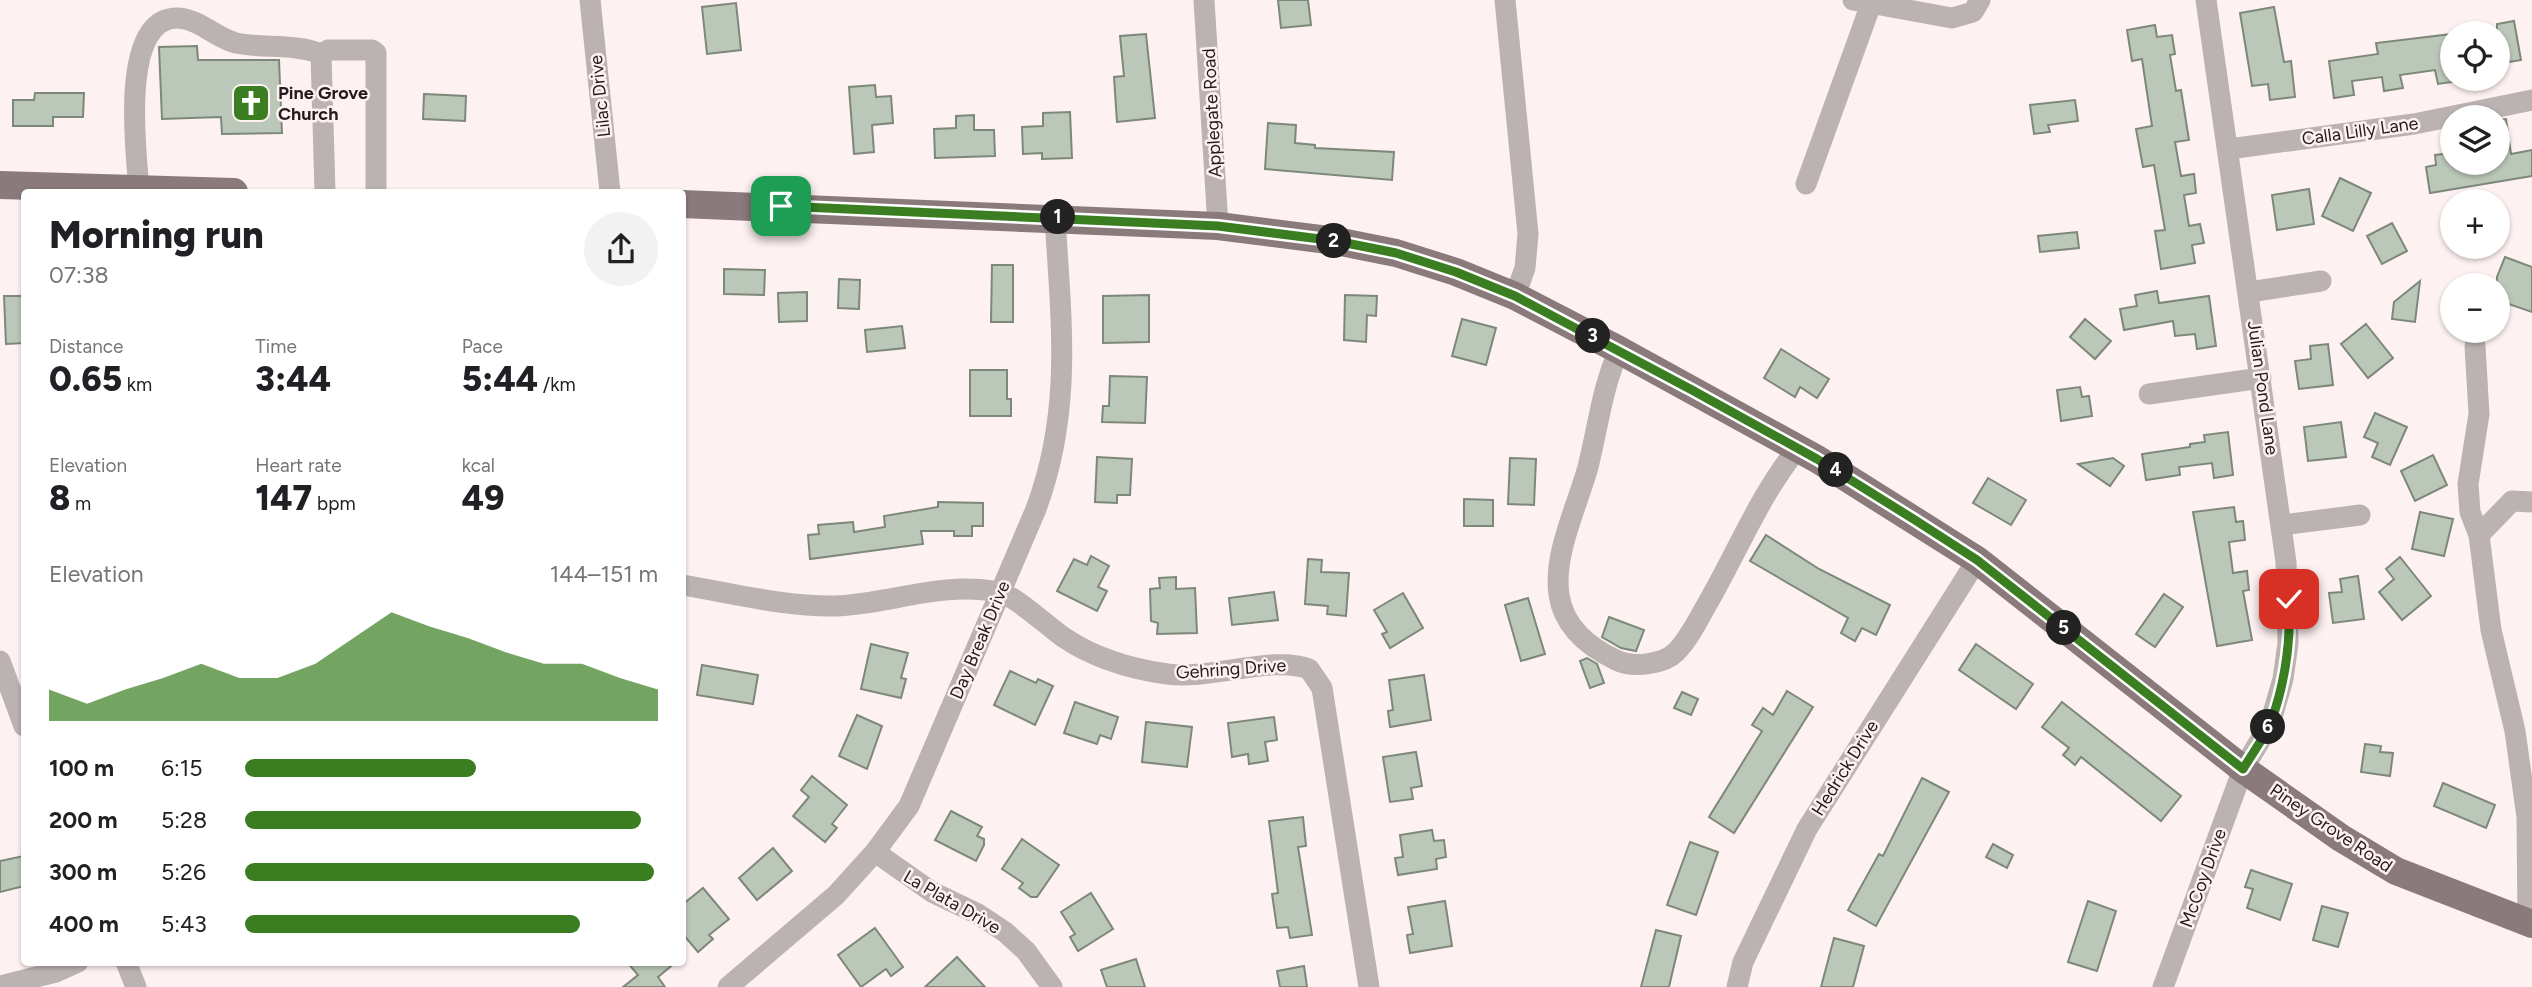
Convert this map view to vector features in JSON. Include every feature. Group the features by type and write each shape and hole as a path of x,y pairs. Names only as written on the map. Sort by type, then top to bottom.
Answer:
{"main road":[{"path":"0,185 139,189"},
{"name":"Piney Grove Road","path":"686,204 1055,217 1218,226 1336,241 1396,253 1456,272 1515,296 1798,447 1977,560 2243,769 2342,838 2396,871 2530,924"}],"street":[{"name":"Lilac Drive","path":"590,0 610,189"},
{"name":"Applegate Road","path":"1204,0 1218,226"},
{"path":"1512,0 1505,0 1528,234 1525,268 1515,296"},
{"path":"1807,184 1862,2 1952,18 1973,12 1980,0"},
{"name":"Julian Pond Lane","path":"2206,0 2282,525 2289,608 2285,667 2270,724 2243,769"},
{"path":"139,189 136,91 144,40 163,20 184,10 237,43 305,48 321,54"},
{"path":"321,54 328,50 376,52 376,189"},
{"path":"321,54 325,189"},
{"name":"Calla Lilly Lane","path":"2229,149 2414,124 2532,100"},
{"name":"Day Break Drive","path":"728,987 836,895 876,852 909,806 1040,498 1058,433 1062,347 1055,217"},
{"path":"2249,292 2322,281"},
{"path":"2476,346 2479,414 2468,484 2470,512 2479,535 2491,630 2524,735 2530,924"},
{"path":"1619,350 1606,377 1588,465 1558,569 1559,597 1569,623 1590,647 1620,662 1654,664 1675,654 1724,574 1761,503 1798,447"},
{"path":"2148,394 2261,378"},
{"path":"2479,535 2511,501 2532,502"},
{"path":"2282,525 2360,515"},
{"name":"Hedrick Drive","path":"1737,987 1743,962 1807,829 1977,560"},
{"path":"686,586 832,606 952,589 1000,592"},
{"name":"Gehring Drive","path":"1000,592 1081,647 1138,669 1203,675 1298,665 1318,678 1369,987"},
{"path":"0,661 20,702"},
{"name":"McCoy Drive","path":"2163,987 2243,769"},
{"name":"La Plata Drive","path":"876,852 932,892 978,914 1004,932 1026,951 1052,987"},
{"path":"0,986 69,966"},
{"path":"127,966 135,987"}],"building":[{"path":"1278,0 1308,0 1311,25 1281,28"},
{"path":"736,3 741,50 707,54 702,7"},
{"path":"2274,7 2284,62 2291,61 2295,97 2270,100 2268,84 2252,86 2240,13"},
{"path":"2514,21 2521,60 2510,62 2510,22"},
{"path":"2155,25 2157,37 2172,35 2175,54 2170,55 2176,91 2181,90 2189,140 2175,142 2181,176 2194,174 2196,193 2184,195 2189,226 2200,224 2204,243 2192,245 2195,263 2161,269 2155,231 2165,230 2154,165 2143,167 2136,129 2152,126 2142,59 2132,61 2127,30"},
{"path":"1146,34 1155,118 1117,122 1114,77 1124,76 1120,36"},
{"path":"2440,35 2440,84 2435,70 2400,75 2403,88 2384,91 2382,77 2352,81 2354,95 2334,98 2329,61 2378,54 2376,43"},
{"path":"197,46 198,60 279,60 282,133 222,134 221,117 162,119 159,47"},
{"path":"875,85 876,97 891,96 893,123 872,125 874,152 854,154 849,87"},
{"path":"35,93 84,93 83,117 53,117 53,126 13,126 13,100 34,100"},
{"path":"424,94 466,96 465,121 423,119"},
{"path":"2075,100 2078,121 2048,125 2050,132 2034,134 2030,105"},
{"path":"1070,112 1072,158 1042,159 1042,153 1023,154 1022,127 1043,126 1043,113"},
{"path":"974,115 974,130 994,130 995,156 935,158 934,129 956,128 956,116"},
{"path":"1268,123 1296,125 1295,143 1315,145 1315,148 1394,152 1392,180 1265,169"},
{"path":"2510,147 2511,154 2532,150 2532,176 2440,189 2440,191 2430,193 2426,167 2436,165 2435,155 2440,154 2440,175 2510,175"},
{"path":"2340,178 2371,193 2353,231 2322,216"},
{"path":"2309,189 2314,224 2277,230 2272,195"},
{"path":"2392,223 2407,251 2382,264 2367,236"},
{"path":"2077,232 2079,248 2040,252 2038,236"},
{"path":"2504,259 2532,267 2532,312 2510,304 2510,273 2499,273"},
{"path":"992,265 1013,265 1013,322 991,322"},
{"path":"724,269 765,270 764,295 724,294"},
{"path":"839,279 860,280 859,309 838,308"},
{"path":"2420,281 2415,322 2392,319 2394,302"},
{"path":"2157,291 2159,303 2209,296 2216,346 2197,349 2195,334 2175,336 2173,321 2124,330 2120,309 2137,306 2135,295"},
{"path":"807,292 807,321 779,322 778,293"},
{"path":"1149,295 1149,342 1103,343 1103,296"},
{"path":"1345,295 1377,296 1376,316 1367,315 1366,342 1344,340"},
{"path":"4,296 21,296 21,343 6,344"},
{"path":"1462,319 1496,328 1486,365 1452,356"},
{"path":"2085,319 2111,341 2095,359 2070,337"},
{"path":"2366,324 2393,358 2368,378 2341,344"},
{"path":"902,326 905,348 867,352 865,330"},
{"path":"2328,344 2333,385 2299,389 2295,361 2311,359 2310,346"},
{"path":"1781,349 1829,379 1817,398 1800,387 1795,397 1764,378"},
{"path":"970,370 1007,370 1007,399 1011,399 1011,416 970,416"},
{"path":"1110,376 1147,377 1145,423 1102,422 1103,406 1109,406"},
{"path":"2080,387 2082,397 2089,396 2092,416 2061,421 2057,390"},
{"path":"2375,413 2407,427 2390,465 2372,457 2378,443 2364,437"},
{"path":"2341,422 2346,457 2308,461 2304,427"},
{"path":"2228,432 2233,475 2214,478 2212,463 2179,467 2180,475 2146,480 2142,454 2190,447 2190,444 2205,442 2204,435"},
{"path":"2433,455 2447,485 2415,501 2401,471"},
{"path":"1097,457 1132,459 1130,495 1117,495 1117,503 1095,502"},
{"path":"1510,458 1536,459 1534,505 1508,504"},
{"path":"2113,458 2124,466 2110,486 2078,464"},
{"path":"1988,478 2026,500 2011,525 1973,503"},
{"path":"1464,499 1493,500 1493,526 1464,526"},
{"path":"938,502 983,503 983,526 972,526 972,536 954,536 954,531 921,531 923,544 810,559 808,535 819,534 818,525 853,522 854,532 885,527 884,516 938,507"},
{"path":"2234,507 2236,522 2243,521 2245,540 2229,542 2233,573 2247,571 2249,590 2243,591 2252,640 2217,646 2193,512"},
{"path":"2420,512 2453,519 2444,556 2412,549"},
{"path":"1766,535 1819,569 1890,605 1876,635 1862,628 1855,641 1841,633 1848,618 1750,561"},
{"path":"1091,556 1109,566 1098,587 1107,591 1097,611 1057,591 1074,559 1087,565"},
{"path":"2400,557 2431,596 2402,620 2379,592 2394,579 2386,569"},
{"path":"1308,559 1322,560 1321,572 1349,573 1346,616 1327,614 1328,606 1305,604"},
{"path":"2358,576 2364,619 2333,623 2329,593 2342,592 2340,579"},
{"path":"1176,577 1176,589 1195,588 1197,633 1157,634 1158,623 1151,621 1150,589 1160,588 1159,578"},
{"path":"1274,592 1278,620 1232,625 1229,598"},
{"path":"1403,593 1423,628 1390,648 1382,634 1387,632 1374,610"},
{"path":"2164,594 2183,607 2155,647 2136,634"},
{"path":"1528,598 1545,654 1521,661 1505,605"},
{"path":"1609,617 1644,630 1636,651 1621,648 1602,637"},
{"path":"871,644 908,653 901,678 906,679 901,698 861,689"},
{"path":"1976,644 2033,684 2016,709 1959,670"},
{"path":"1587,658 1597,664 1604,683 1590,688 1580,661"},
{"path":"702,665 758,675 753,704 697,695"},
{"path":"1010,671 1036,683 1038,679 1053,686 1035,725 994,705"},
{"path":"1424,675 1431,720 1390,727 1388,711 1393,710 1389,680"},
{"path":"1787,691 1813,707 1734,833 1709,817 1762,731 1752,725 1763,708 1773,715"},
{"path":"1682,692 1698,699 1691,715 1674,708"},
{"path":"1075,702 1118,717 1111,739 1100,735 1097,744 1064,733"},
{"path":"2062,702 2181,796 2161,821 2081,757 2075,765 2063,755 2069,748 2042,727"},
{"path":"857,715 882,726 867,769 839,756"},
{"path":"1274,717 1277,740 1265,742 1268,761 1249,764 1248,754 1232,757 1228,723"},
{"path":"1146,722 1192,727 1187,767 1142,762"},
{"path":"2365,744 2381,746 2380,752 2393,753 2390,776 2361,772"},
{"path":"1416,752 1422,786 1411,788 1413,799 1390,802 1383,757"},
{"path":"812,776 847,805 832,824 837,828 825,842 793,816 809,797 801,790"},
{"path":"1922,778 1949,792 1876,926 1848,910 1879,854 1883,856"},
{"path":"2443,783 2495,805 2486,828 2434,806"},
{"path":"951,811 982,827 977,836 984,839 984,845 976,861 935,840"},
{"path":"1303,817 1306,846 1298,847 1312,935 1290,938 1288,927 1277,928 1272,894 1278,893 1269,821"},
{"path":"1432,830 1434,841 1444,840 1446,857 1436,859 1437,869 1398,875 1395,858 1403,857 1400,835"},
{"path":"1022,839 1059,865 1037,897 1031,897 1019,888 1023,883 1002,869"},
{"path":"1690,842 1718,852 1696,915 1667,905"},
{"path":"1993,844 2013,855 2007,868 1986,857"},
{"path":"773,848 792,871 757,900 739,878"},
{"path":"21,857 21,887 0,892 0,861"},
{"path":"2251,870 2292,884 2280,920 2247,908 2253,889 2245,887"},
{"path":"703,888 729,919 709,935 713,939 698,952 686,938 686,902"},
{"path":"1091,893 1113,929 1078,951 1070,937 1075,934 1061,912"},
{"path":"1445,901 1452,946 1410,953 1407,935 1413,934 1408,907"},
{"path":"2088,901 2116,911 2097,971 2068,962"},
{"path":"2322,906 2348,913 2338,947 2313,940"},
{"path":"875,928 903,967 891,976 886,969 861,987 838,955"},
{"path":"1656,930 1681,936 1669,987 1641,987"},
{"path":"1834,938 1864,946 1853,987 1821,987"},
{"path":"957,957 985,987 925,987"},
{"path":"1136,959 1145,987 1107,987 1101,970"},
{"path":"630,966 671,966 658,977 665,987 623,987 638,975"},
{"path":"1304,966 1307,987 1280,987 1277,971"}],"place":[{"name":"Pine Grove Church","path":"251,103"}],"route":[{"path":"781,206 1143,220 1218,226 1336,241 1396,253 1456,272 1515,296 1619,350 1817,459 1915,520 1977,560 2243,769 2270,724 2283,679 2288,643 2289,599"}]}
